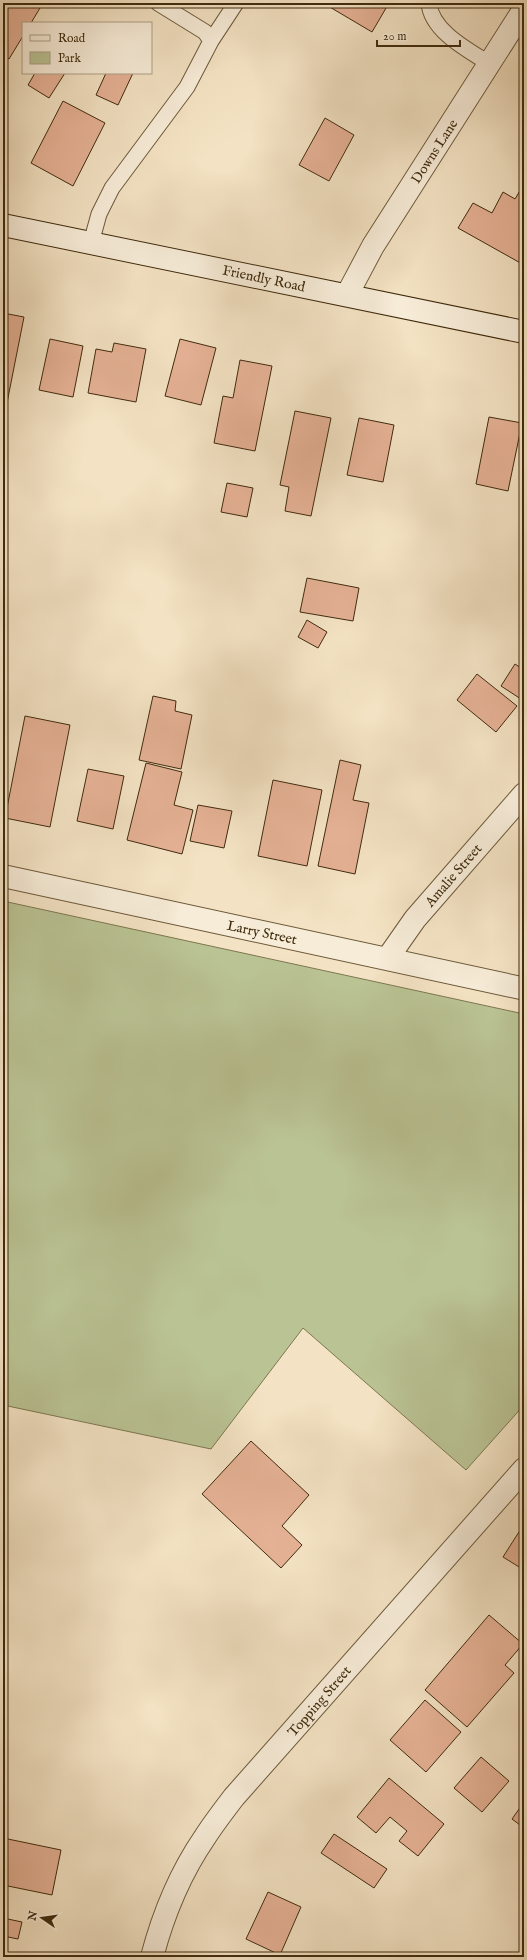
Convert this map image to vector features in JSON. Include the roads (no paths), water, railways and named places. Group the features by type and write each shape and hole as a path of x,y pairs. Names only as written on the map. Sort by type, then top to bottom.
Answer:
{"street":[{"name":"Downs Lane","path":"347,295 373,246 524,9"},
{"name":"Friendly Road","path":"3,224 524,332"},
{"name":"Amalie Street","path":"388,959 414,919 524,794"},
{"name":"Larry Street","path":"3,876 521,988"},
{"name":"Topping Street","path":"152,1957 166,1914 180,1880 204,1837 234,1797 524,1469"}],"lane":[{"path":"158,3 205,32 212,41"},
{"path":"91,243 99,214 112,188 187,87 212,41 236,3"},
{"path":"429,3 430,10 450,38 490,64"}]}
